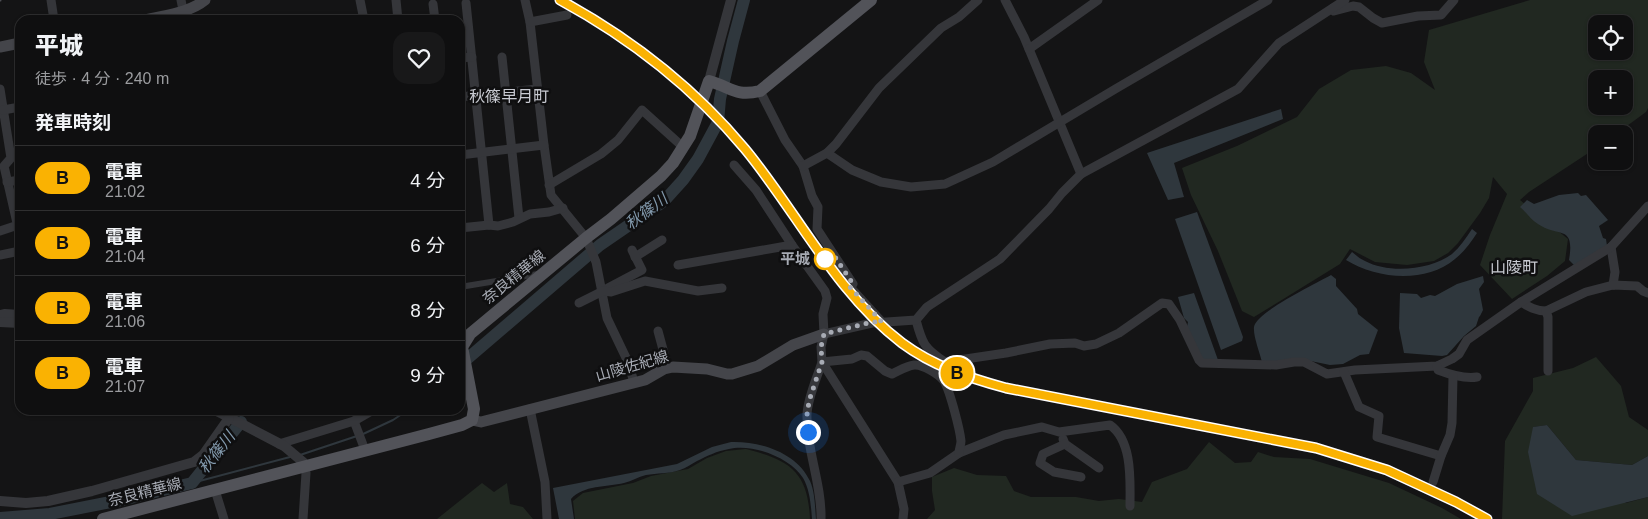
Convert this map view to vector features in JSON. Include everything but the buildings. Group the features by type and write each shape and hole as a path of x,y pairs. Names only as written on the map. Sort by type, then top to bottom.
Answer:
{"main road":[{"path":"164,15 200,4 205,0"},
{"path":"711,82 741,93 748,94 760,90 871,0"},
{"path":"0,47 15,44"},
{"name":"奈良精華線","path":"465,342 470,334 587,240 661,176 683,147 711,82"},
{"name":"山陵佐紀線","path":"472,420 482,422 634,383 673,367 706,369 732,374 758,366 793,346 824,334"},
{"name":"奈良精華線","path":"103,519 214,490 364,446 462,425 472,420 474,409 465,364"}],"street":[{"path":"51,0 53,15"},
{"path":"360,0 363,15"},
{"path":"396,0 398,15"},
{"path":"525,0 530,22 551,195 587,240 596,262 607,318 629,364 634,383"},
{"path":"711,82 731,0"},
{"path":"803,166 827,153 836,144 878,88 942,28 959,17 978,0"},
{"path":"1005,0 1029,49 1080,174"},
{"path":"1029,49 1098,0"},
{"path":"827,153 852,170 881,182 911,187 945,184 993,162 1132,78 1268,0"},
{"path":"824,334 872,322 916,320 927,307 1000,259 1050,209 1080,174 1238,89 1279,43 1345,0"},
{"path":"1333,8 1334,11 1353,6 1359,7 1382,23 1441,14 1454,0"},
{"path":"466,3 489,224"},
{"path":"433,4 434,15"},
{"path":"530,22 567,15"},
{"path":"465,58 472,57"},
{"path":"502,58 519,218"},
{"path":"0,89 11,158 4,166 15,218"},
{"path":"465,96 537,89"},
{"path":"760,90 785,140 803,166 812,196 818,207 817,229 853,284 850,287 882,322"},
{"path":"3,110 15,108"},
{"path":"549,185 601,154 618,140 642,110 683,147"},
{"path":"465,154 544,145"},
{"path":"734,165 756,190 792,245 826,291 827,298 823,314 824,334 821,347 822,362 807,412 821,519"},
{"path":"8,182 15,181"},
{"path":"916,320 919,334 926,348 945,362 1050,344 1074,343 1084,346 1096,344 1119,333 1162,303 1169,304 1180,320 1202,363 1276,365 1304,362 1327,374 1355,370 1437,366 1459,354 1467,340 1521,302 1611,247 1648,206"},
{"path":"465,227 489,224 498,226 513,222 530,214 563,208"},
{"path":"0,231 15,226"},
{"path":"579,303 642,270 634,254 662,240"},
{"path":"678,265 792,245"},
{"path":"1611,247 1615,272 1614,285"},
{"path":"0,255 15,253"},
{"path":"465,286 545,273"},
{"path":"603,291 610,292 645,281 698,291 722,288"},
{"path":"1521,302 1532,309 1546,311 1586,292 1614,285 1637,286 1643,292 1648,293"},
{"path":"1546,311 1548,317 1548,371"},
{"path":"0,315 15,314"},
{"path":"0,322 15,323"},
{"path":"658,331 668,368"},
{"path":"822,362 852,359 861,355 866,356 885,371 892,374 914,365 921,366 944,380 961,443 958,453"},
{"path":"822,362 898,482 904,509 903,519"},
{"path":"1437,366 1438,370 1453,376 1477,377"},
{"path":"1344,372 1359,407 1379,416 1377,437 1441,456"},
{"path":"1433,482 1450,435 1453,376"},
{"path":"530,409 545,482 548,519"},
{"path":"224,415 281,445 304,464 306,472 303,519"},
{"path":"281,445 354,421 364,415"},
{"path":"0,501 48,501 92,491 194,462 232,420"},
{"path":"354,421 364,446"},
{"path":"898,482 930,473 958,453 1004,435 1042,427 1059,432 1110,425 1114,428 1126,449 1131,472 1130,506"},
{"path":"1059,432 1065,444 1098,468"},
{"path":"1065,444 1042,454 1040,463 1054,472 1067,476 1081,477"},
{"path":"214,490 224,519"}],"shaded area":[{"path":"1530,0 1648,0 1648,108 1646,112 1628,125 1588,125 1588,153 1520,200 1568,239 1565,261 1547,276 1512,299 1480,265 1507,194 1493,177 1489,198 1480,213 1458,243 1448,253 1434,261 1407,265 1375,262 1350,249 1340,264 1254,317 1242,311 1218,251 1191,195 1182,168 1237,146 1297,117 1319,89 1351,70 1386,66 1411,73 1435,90 1424,62 1429,30"},
{"path":"1281,109 1283,119 1174,163 1184,197 1168,200 1147,153"},
{"path":"1578,193 1581,196 1586,195 1608,220 1599,226 1603,238 1606,239 1607,246 1575,266 1569,260 1570,241 1567,236 1538,224 1520,207 1527,200 1534,204 1559,195"},
{"path":"1197,212 1243,337 1242,341 1221,350 1175,219"},
{"path":"1472,229 1477,233 1461,253 1443,267 1430,272 1416,275 1386,275 1346,260 1352,252 1363,260 1386,268 1422,267 1433,264 1452,254"},
{"path":"1331,275 1336,279 1336,286 1357,309 1358,314 1378,330 1369,354 1360,355 1343,364 1330,365 1301,359 1262,362 1254,331 1257,321 1276,306"},
{"path":"1483,276 1484,282 1479,289 1483,310 1476,326 1447,355 1404,353 1399,328 1400,293 1417,294 1421,298 1430,295 1435,296 1457,284"},
{"path":"1194,293 1218,360 1202,360 1187,327 1188,322 1184,318 1178,297"},
{"path":"1596,357 1621,386 1629,417 1648,430 1648,456 1632,465 1576,460 1547,425 1534,427 1626,503 1648,497 1648,519 1502,519 1505,441 1533,391 1533,378 1573,368"},
{"path":"1547,425 1576,460 1632,465 1648,456 1648,497 1572,516 1537,494 1528,452 1533,427"},
{"path":"731,442 742,442 766,447 787,456 796,463 804,471 812,485 816,519 812,519 810,498 803,478 790,464 759,450 738,448 716,452 676,471 646,475 624,483 582,491 571,499 574,519 559,519 553,488 677,464 712,447"},
{"path":"1209,442 1235,463 1251,462 1258,452 1274,457 1310,459 1389,483 1461,519 927,519 935,510 932,477 954,468 977,475 1006,476 1014,491 1031,497 1076,497 1099,501 1119,499 1142,502 1152,482 1187,469"},
{"path":"746,449 774,458 785,463 793,470 805,489 810,519 575,519 573,501 583,493 688,469 707,458 726,451"},
{"path":"482,483 494,492 507,483 510,504 523,507 533,519 437,519"}],"waterway":[{"name":"秋篠川","path":"465,361 600,245 664,201 683,180 698,159 718,122 720,99 744,0"},
{"path":"361,435 400,415"},
{"path":"0,518 50,514 126,499 192,483 241,422"},
{"path":"300,455 357,436"},
{"path":"192,483 290,457"}],"railway":[{"path":"560,0 636,48 683,85 704,105 745,149 764,173 818,251 857,301 902,343 926,358 978,380 1006,388 1316,448 1387,470 1487,519"}],"train":[{"name":"B","path":"560,0 621,37 678,82 704,106 745,149 864,309 903,344 927,359 965,376 1006,388 1274,439 1351,458 1387,470 1456,502 1487,519"}],"place":[{"name":"平城","path":"825,259"}],"district":[{"name":"秋篠早月町","path":"509,96"},
{"name":"山陵町","path":"1514,267"}],"route":[{"path":"808,432 807,412 822,362 821,347 824,334 872,322 882,322 850,287 853,284 835,257 825,259"}]}
